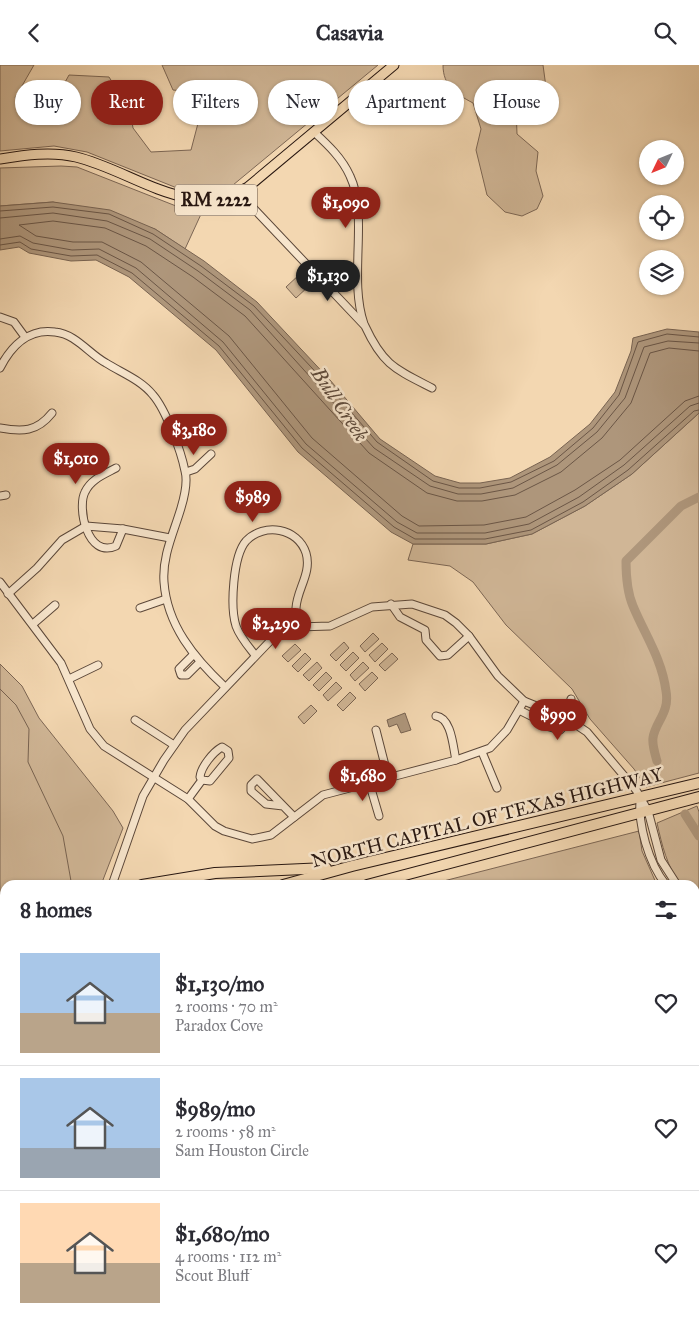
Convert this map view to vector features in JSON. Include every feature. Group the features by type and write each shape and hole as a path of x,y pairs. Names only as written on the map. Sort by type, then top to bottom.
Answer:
{"highway":[{"name":"NORTH CAPITAL OF TEXAS HIGHWAY","path":"301,880 352,866 699,783"},
{"name":"NORTH CAPITAL OF TEXAS HIGHWAY","path":"386,880 699,797"},
{"path":"172,880 215,873 294,871 352,866"}],"main road":[{"name":"RM 2222","path":"0,159 49,154 74,157 103,165 181,197 201,201 219,199 238,192 394,65"}],"street":[{"path":"314,132 334,151 344,164 353,185 357,211 358,307 376,350 387,363 432,388"},
{"path":"238,192 365,326"},
{"path":"0,317 14,322 25,337"},
{"path":"0,369 13,348 25,337 35,332 45,331 70,336 103,362 146,387 160,406 186,471 181,508 170,538 163,579 166,599 177,628 193,655 224,687"},
{"path":"0,428 27,431 45,422 52,413"},
{"path":"186,471 195,469 211,454"},
{"path":"116,468 94,480 85,491 82,506 86,526 96,546 106,549 116,546 123,529"},
{"path":"8,594 37,568 62,540 86,526 123,529 170,538"},
{"path":"256,655 242,638 236,627 233,600 241,552 246,541 263,530 278,530 291,535 301,543 306,553 306,575 296,607 298,627"},
{"path":"0,582 50,645 69,679 96,738 113,753 188,799 215,826 243,838 264,838 271,835 323,795 456,761 482,752 501,739 524,701"},
{"path":"140,608 166,599"},
{"path":"391,604 400,617 425,630 426,640 440,656 448,655 469,636"},
{"path":"114,880 136,813 153,778 174,745 224,687 272,639 298,627 330,626 372,607 391,604 412,604 445,615 469,636 498,676 524,701 566,718 587,731 640,796 652,861 663,880"},
{"path":"33,624 55,605"},
{"path":"193,655 179,669 181,675 187,675 199,663"},
{"path":"69,679 98,665"},
{"path":"519,710 560,731 571,699"},
{"path":"436,716 440,717 448,725 456,761"},
{"path":"135,720 174,745"},
{"path":"376,730 388,777"},
{"path":"188,799 202,780 201,771 217,750 225,748 228,758 210,781 202,780"},
{"path":"482,752 497,788"},
{"path":"283,806 266,804 256,795 250,788 255,780 257,779 294,817"},
{"path":"369,782 378,816"},
{"path":"643,813 661,860 674,880"}],"shaded area":[{"path":"0,65 34,65 25,80 15,80 15,125 81,125 81,80 66,80 69,75 109,77 111,80 91,80 91,125 132,125 151,152 191,150 198,125 258,125 258,80 173,80 173,90 162,65 378,65 360,80 348,80 348,90 338,98 338,80 268,80 268,125 306,125 233,185 203,193 177,188 87,152 54,146 0,151"},
{"path":"443,65 543,65 545,80 474,80 474,106 473,103 464,98 464,80 446,80"},
{"path":"480,125 517,125 517,134 538,152 536,171 543,196 537,209 522,216 505,212 487,195 476,150 481,129"},
{"path":"77,167 176,206 202,212 185,249 155,229 53,202 0,206 0,168"},
{"path":"300,274 310,285 296,298 286,287"},
{"path":"699,413 699,773 646,787 634,769 590,719 572,689 506,625 473,582 450,566 408,560 413,544 486,544 532,534 585,506 632,474"},
{"path":"373,633 379,639 365,652 360,646"},
{"path":"344,642 349,648 336,661 330,655"},
{"path":"382,643 388,649 375,662 369,655"},
{"path":"295,644 301,650 288,662 282,656"},
{"path":"353,652 359,658 346,671 340,665"},
{"path":"305,653 311,659 298,672 292,666"},
{"path":"392,653 398,659 385,671 379,665"},
{"path":"317,662 322,668 309,681 303,675"},
{"path":"363,662 369,668 355,681 350,675"},
{"path":"0,664 22,686 39,718 113,811 123,828 103,880 0,880"},
{"path":"326,672 332,678 319,691 313,685"},
{"path":"372,672 378,678 365,691 359,684"},
{"path":"336,682 342,688 328,701 323,695"},
{"path":"350,692 356,698 343,711 337,705"},
{"path":"311,705 317,711 304,724 298,717"},
{"path":"697,806 699,812 699,880 677,880 663,848 657,823"},
{"path":"639,831 642,851 655,880 448,880"}],"water":[{"name":"Bull Creek","path":"53,202 110,210 155,229 204,261 257,302 330,380 380,439 435,476 460,483 480,483 510,478 550,457 590,424 615,392 631,351 633,338 667,329 699,332 699,413 632,474 585,506 532,534 486,544 413,544 391,532 298,452 216,350 129,277 96,260 71,261 29,253 19,247 0,250 0,206"},
{"path":"405,713 411,730 401,733 397,724 389,727 387,720"}],"waterway":[{"path":"657,761 653,747 653,738 666,705 666,691 661,668 631,601 627,584 626,561 681,506 699,497"},
{"path":"0,689 16,705 29,729 28,762 63,836 71,880"},
{"path":"685,814 699,836"}]}
